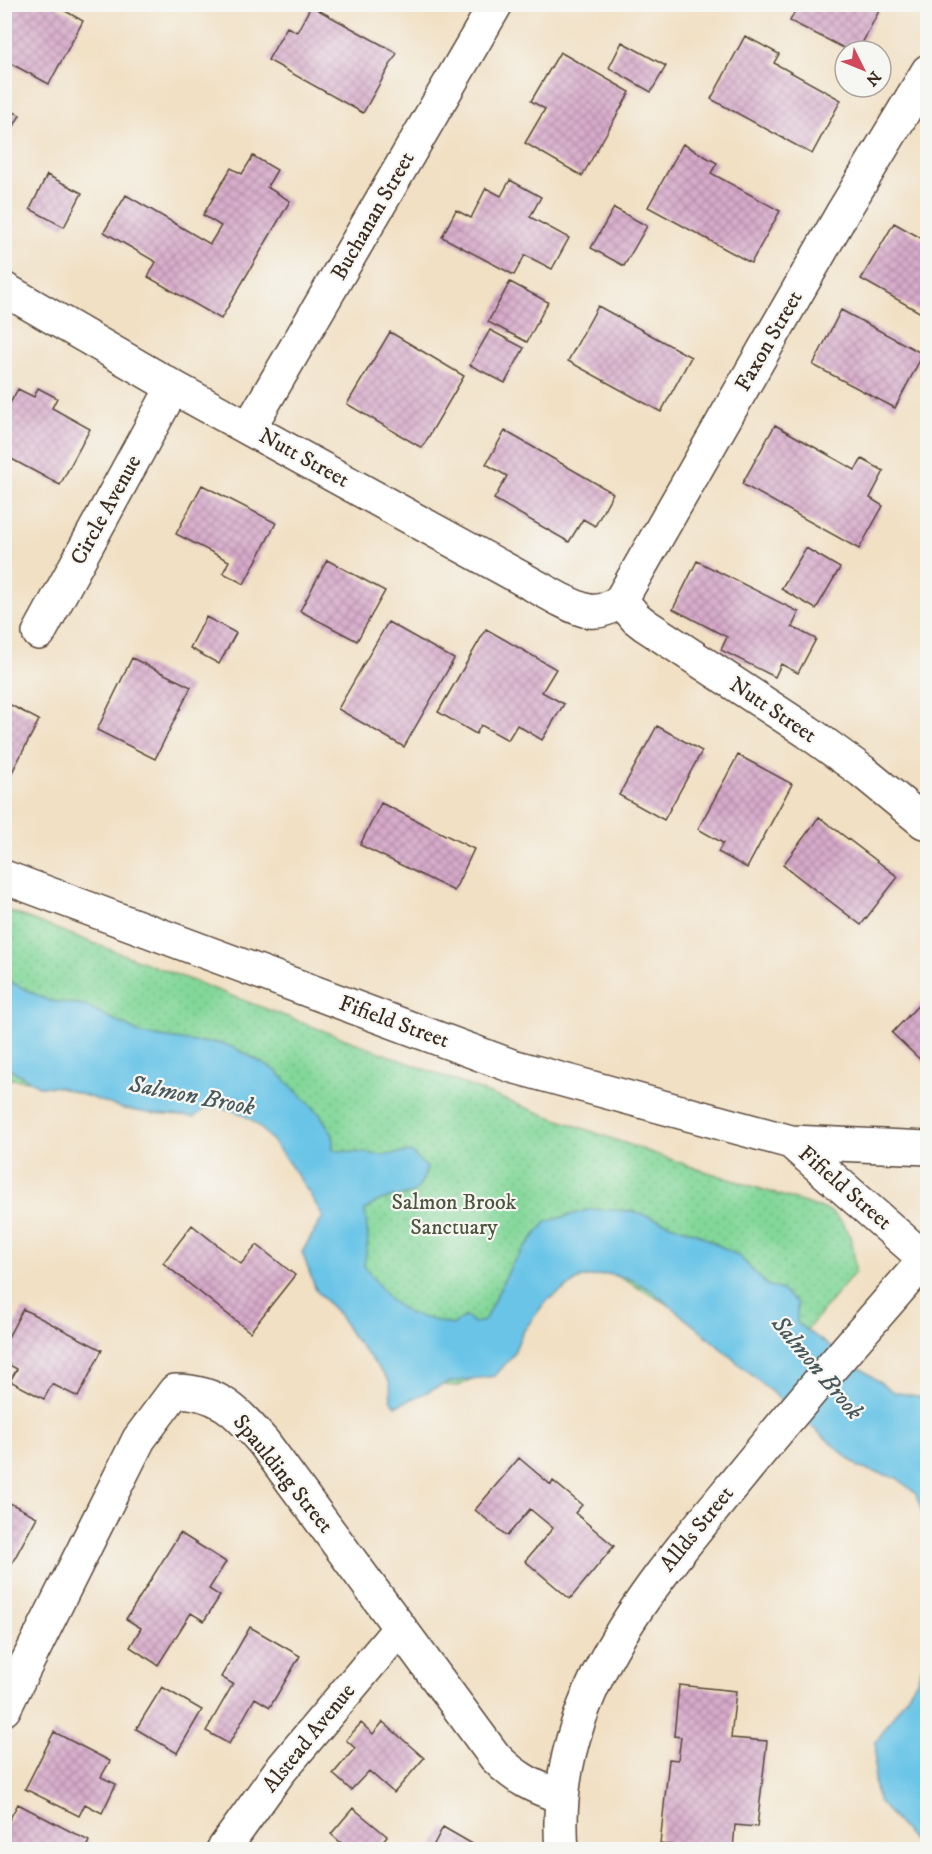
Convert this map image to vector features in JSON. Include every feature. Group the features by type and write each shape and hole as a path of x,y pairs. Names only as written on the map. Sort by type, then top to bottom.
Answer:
{"street":[{"name":"Buchanan Street","path":"249,428 496,4"},
{"name":"Faxon Street","path":"614,604 927,71"},
{"name":"Nutt Street","path":"4,289 173,387 571,605 591,612 614,604 808,732 862,771 924,822"},
{"name":"Circle Avenue","path":"39,633 173,387"},
{"name":"Fifield Street","path":"4,877 512,1066 792,1142 927,1148"},
{"name":"Fifield Street","path":"792,1142 926,1257"},
{"name":"Allds Street","path":"562,1850 562,1797 570,1751 582,1711 598,1673 619,1633 645,1594 759,1454 926,1257"},
{"name":"Spaulding Street","path":"4,1709 139,1439 175,1391 195,1391 225,1404 243,1419 292,1481 495,1757 523,1781 562,1797"},
{"name":"Alstead Avenue","path":"223,1850 279,1772 399,1629"}],"green space":[{"name":"Salmon Brook Sanctuary","path":"4,909 545,1115 698,1169 830,1211 843,1224 851,1238 855,1272 771,1373 710,1328 621,1278 604,1271 584,1277 550,1295 497,1357 472,1379 459,1386 440,1385 275,1133 225,1103 105,1098 43,1083 5,1078"}],"water":[{"name":"Salmon Brook","path":"5,979 49,1001 85,1005 142,1034 195,1042 220,1043 235,1048 275,1070 320,1114 333,1135 333,1150 383,1155 411,1152 427,1168 423,1179 415,1191 410,1194 381,1200 365,1210 368,1239 364,1266 390,1300 410,1314 452,1325 466,1316 474,1323 484,1321 512,1264 546,1222 591,1209 633,1211 696,1233 739,1256 767,1285 782,1290 797,1304 797,1323 894,1392 927,1398 927,1527 916,1494 897,1478 860,1468 652,1291 631,1279 608,1274 581,1278 546,1301 522,1333 513,1355 495,1376 449,1382 396,1406 391,1400 390,1382 349,1332 339,1315 316,1290 302,1252 323,1217 279,1150 259,1126 241,1114 211,1105 194,1117 154,1114 124,1109 60,1087 39,1086 5,1066"},
{"path":"927,1656 928,1849 921,1850 879,1802 874,1784 876,1742 916,1682"}],"building":[{"path":"4,4 53,4 83,21 49,84 4,60"},
{"path":"798,5 875,5 881,7 864,39 833,39 833,42 790,21"},
{"path":"311,6 397,53 363,113 268,60 287,27 297,32"},
{"path":"745,36 779,54 774,63 833,96 833,99 841,100 812,154 711,99"},
{"path":"622,42 666,66 651,92 609,68"},
{"path":"560,52 630,92 582,176 525,143 545,109 531,101"},
{"path":"4,107 20,115 4,144"},
{"path":"683,144 717,163 711,173 780,211 751,263 648,207"},
{"path":"253,156 277,170 267,187 290,201 221,319 148,277 156,262 104,232 126,195 210,244 221,226 203,215 231,168 242,174"},
{"path":"47,175 82,193 64,227 30,209"},
{"path":"510,180 541,197 530,217 569,238 552,269 525,255 514,275 442,237 456,210 471,218 486,188 501,196"},
{"path":"614,208 647,226 624,266 591,248"},
{"path":"894,223 928,242 928,317 861,279"},
{"path":"510,282 548,302 527,342 488,322"},
{"path":"598,306 691,357 661,412 568,361"},
{"path":"841,310 923,354 895,408 813,365"},
{"path":"490,330 524,348 505,383 470,365"},
{"path":"390,332 464,376 422,448 347,404"},
{"path":"38,388 57,398 52,408 90,429 60,485 4,455 4,414 18,389 34,397"},
{"path":"775,425 855,470 862,459 884,471 870,498 883,506 859,549 742,484"},
{"path":"505,431 613,493 595,526 583,519 569,542 494,499 507,476 486,464"},
{"path":"202,485 276,523 244,584 223,573 229,561 176,534"},
{"path":"806,548 840,568 816,609 781,589"},
{"path":"327,560 385,591 357,641 300,611"},
{"path":"697,561 799,612 792,627 816,639 798,673 781,664 775,677 721,650 727,637 673,609"},
{"path":"206,617 236,633 219,664 190,648"},
{"path":"388,622 454,659 404,747 338,709"},
{"path":"486,629 556,669 542,692 564,704 542,740 517,725 508,740 481,725 476,734 438,712"},
{"path":"132,658 191,687 155,759 97,730"},
{"path":"5,702 39,720 7,782 5,780"},
{"path":"657,726 702,751 664,820 619,795"},
{"path":"738,755 792,784 747,868 718,852 723,843 698,829"},
{"path":"381,803 474,849 454,891 360,845"},
{"path":"819,817 898,877 861,925 783,865"},
{"path":"928,995 928,1067 892,1033"},
{"path":"192,1225 241,1264 257,1245 295,1275 250,1332 163,1263"},
{"path":"23,1309 102,1350 78,1397 52,1384 44,1399 10,1381 17,1369 4,1362 4,1345"},
{"path":"519,1458 551,1485 553,1481 582,1505 575,1513 614,1546 570,1599 525,1561 553,1528 530,1509 507,1536 475,1510"},
{"path":"4,1500 37,1517 11,1565 4,1562"},
{"path":"180,1533 226,1562 209,1589 220,1596 204,1621 191,1613 158,1665 130,1647 141,1628 126,1619"},
{"path":"250,1627 300,1656 270,1707 255,1698 229,1744 206,1731 233,1684 221,1677"},
{"path":"679,1685 736,1691 731,1738 767,1741 757,1827 735,1825 733,1850 708,1850 660,1844 669,1759 678,1760 681,1737 674,1736"},
{"path":"162,1687 202,1710 177,1753 136,1729"},
{"path":"383,1722 424,1758 394,1793 369,1771 351,1790 333,1774 355,1748 346,1740 361,1723 373,1734"},
{"path":"54,1732 110,1761 101,1777 116,1784 102,1813 85,1804 79,1816 25,1789"},
{"path":"18,1804 89,1841 85,1850 4,1850 4,1829"},
{"path":"353,1808 387,1836 375,1850 349,1850 331,1834"},
{"path":"443,1827 483,1850 431,1850"}]}
